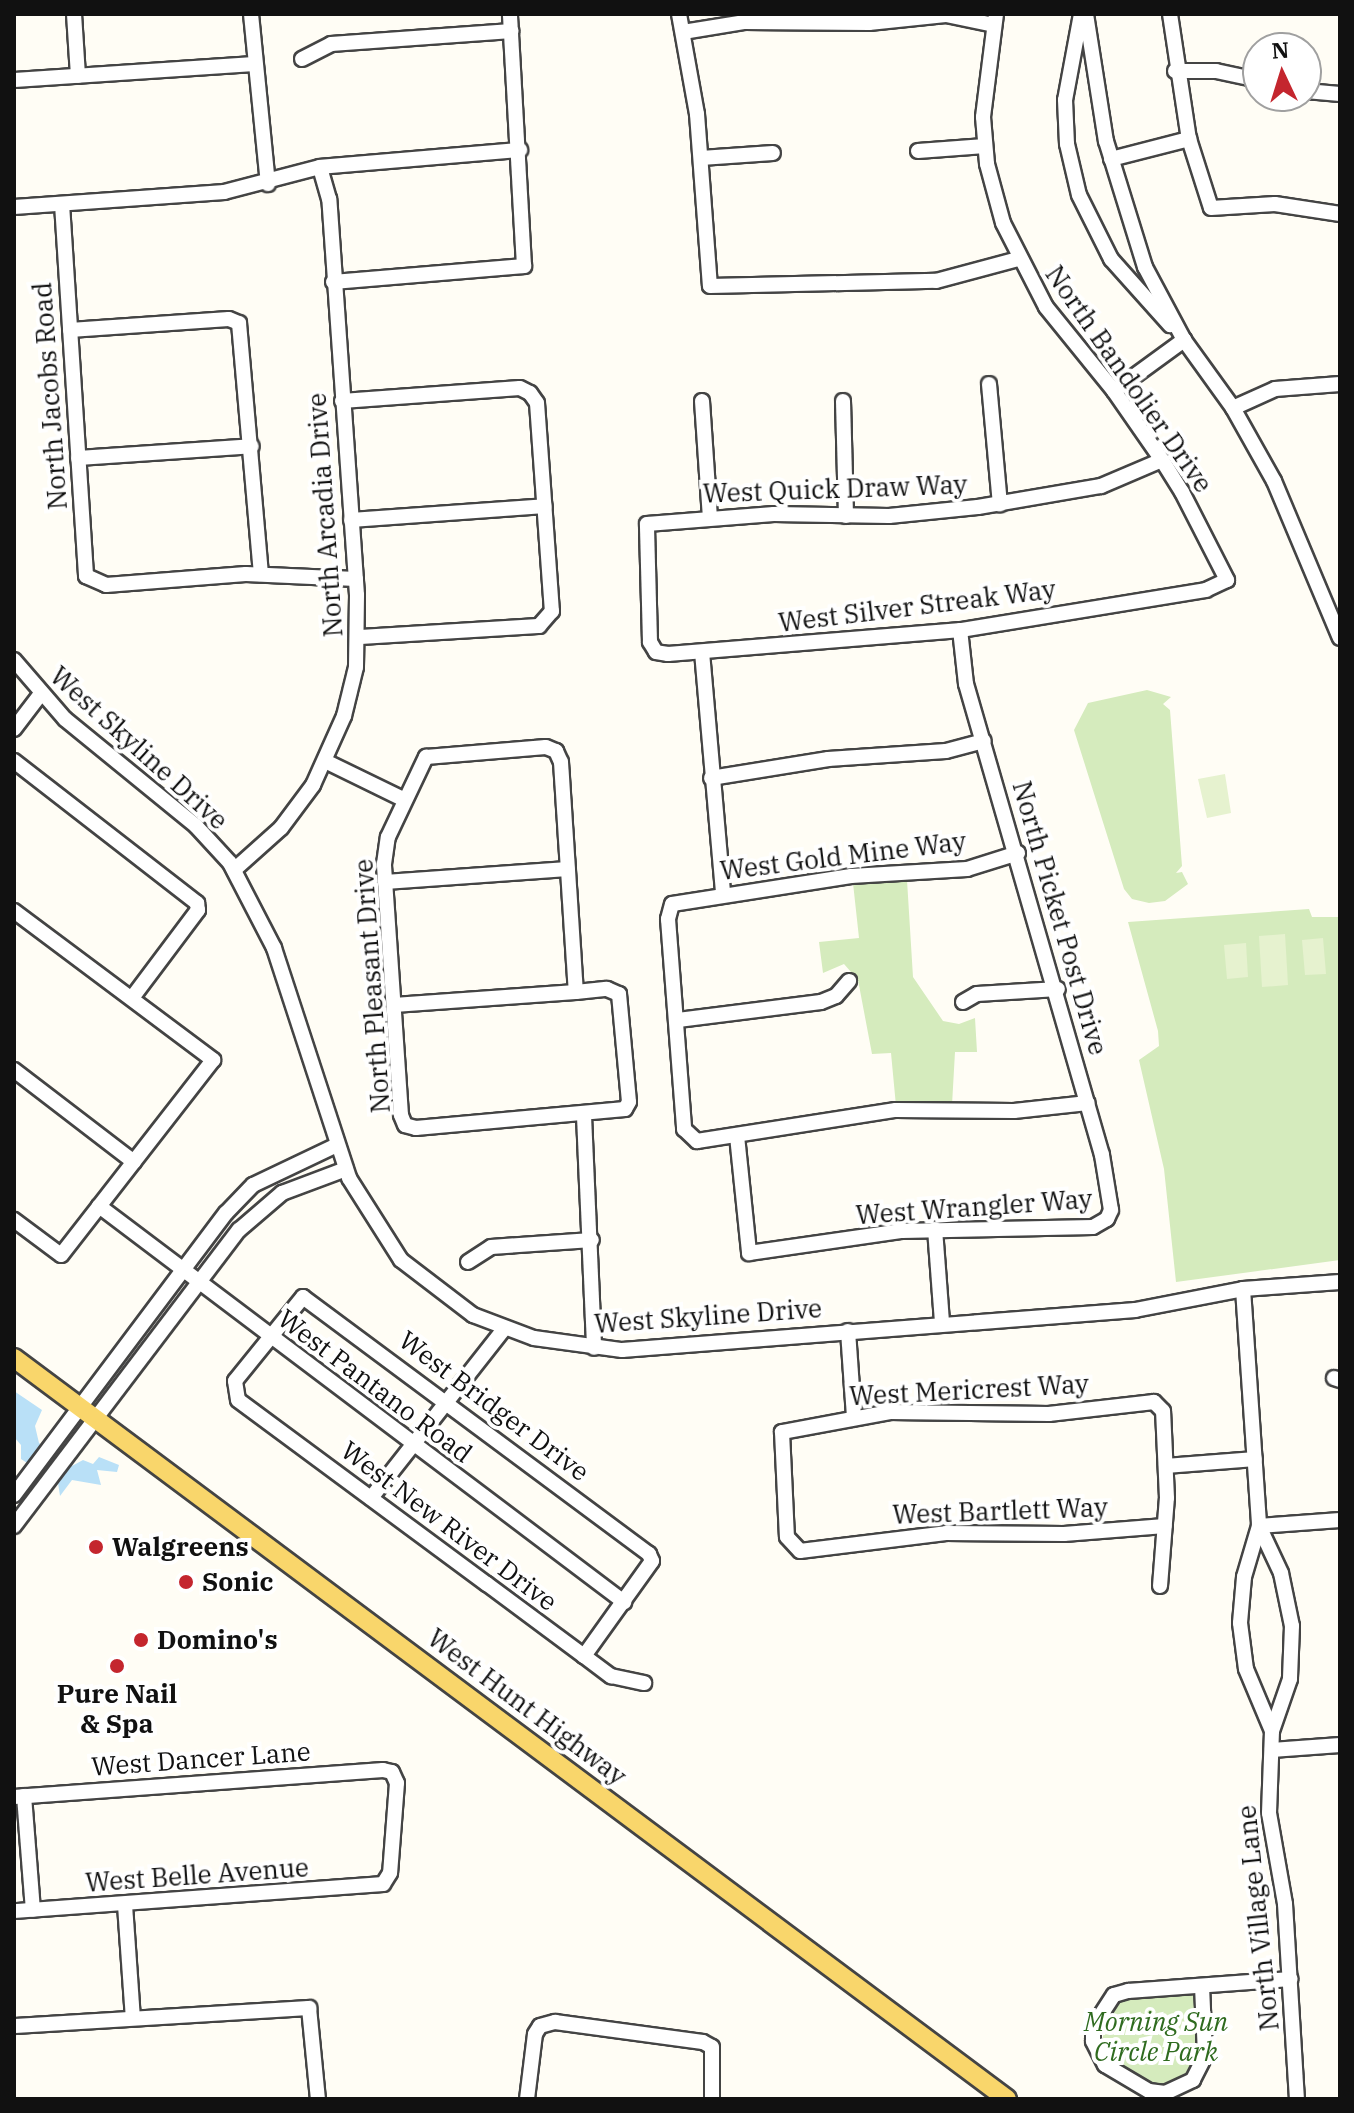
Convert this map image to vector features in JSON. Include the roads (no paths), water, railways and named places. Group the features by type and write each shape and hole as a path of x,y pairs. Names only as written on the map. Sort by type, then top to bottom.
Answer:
{"main road":[{"name":"West Hunt Highway","path":"14,1358 1007,2099"}],"street":[{"path":"74,14 78,76"},
{"path":"251,14 268,184"},
{"path":"333,282 524,266 520,150 510,14"},
{"path":"679,14 701,158 710,286 924,282 1018,259"},
{"path":"1084,14 1111,159 1145,267 1184,340"},
{"path":"1084,14 1065,124 1079,195 1111,259 1184,340 1233,408 1274,481 1340,638"},
{"path":"1170,14 1175,71 1189,139 1211,208 1275,204 1340,214"},
{"path":"683,32 745,22 869,23 946,15 995,19"},
{"name":"North Bandolier Drive","path":"995,19 984,87 985,146 998,208 1018,259 1046,307 1114,391 1162,460 1227,580"},
{"path":"302,59 331,44 512,31"},
{"path":"14,80 254,64"},
{"path":"1175,71 1216,71 1242,77"},
{"path":"1111,159 1189,139"},
{"path":"918,151 985,146"},
{"path":"14,207 268,184 320,167 520,150"},
{"path":"701,158 773,153"},
{"name":"North Arcadia Drive","path":"234,870 281,828 325,761 344,716 359,637 329,199 320,167"},
{"name":"North Jacobs Road","path":"62,204 86,576 92,583 261,574"},
{"path":"70,330 229,319 239,323 261,574 356,579"},
{"path":"1114,391 1184,340"},
{"path":"989,384 1000,504"},
{"path":"1233,408 1275,389 1340,384"},
{"path":"342,401 520,388 530,393 537,403 552,611 547,621 539,626 359,637"},
{"path":"702,401 710,518"},
{"path":"843,401 846,516"},
{"path":"78,458 252,446"},
{"name":"West Quick Draw Way","path":"656,652 650,642 647,524 710,518 846,516 1000,504 1101,486 1162,460"},
{"path":"351,520 544,506"},
{"name":"West Silver Streak Way","path":"656,652 702,652 960,630 1206,590 1227,580"},
{"name":"North Picket Post Drive","path":"960,630 966,684 1058,989 1102,1155 1111,1210 1107,1219"},
{"path":"702,652 723,894"},
{"name":"West Skyline Drive","path":"14,660 40,695 196,826 234,870 274,948 337,1145 372,1220 401,1260 473,1315 505,1328 594,1348 622,1350 1158,1307 1243,1289 1340,1282"},
{"path":"14,729 40,695"},
{"path":"711,778 828,759 946,751 984,741"},
{"name":"North Pleasant Drive","path":"568,869 561,762 556,751 546,747 426,757 403,799 388,837 385,882 405,1125 584,1116"},
{"path":"14,761 197,903 198,910 132,998"},
{"path":"325,761 403,799"},
{"name":"West Gold Mine Way","path":"678,1020 668,919 672,904 851,876 967,869 1018,853"},
{"path":"385,882 568,869 576,992"},
{"path":"14,911 213,1060 61,1255 14,1220"},
{"path":"849,981 836,996 821,1002 678,1020 688,1137 697,1141 737,1136 896,1110 1014,1111 1088,1103"},
{"path":"394,1005 607,989 619,994 629,1102 625,1109 584,1116 592,1240 594,1348"},
{"path":"963,1002 977,994 1058,989"},
{"path":"14,1070 134,1162"},
{"name":"West Wrangler Way","path":"737,1136 749,1253 935,1229 1093,1227 1107,1219"},
{"path":"17,1491 182,1271 253,1185 337,1145"},
{"path":"14,1526 199,1283 258,1211 307,1181 346,1169"},
{"name":"West Pantano Road","path":"99,1206 624,1602"},
{"path":"935,1229 942,1323"},
{"path":"468,1262 491,1247 592,1240"},
{"name":"North Village Lane","path":"1243,1289 1259,1526 1244,1577 1240,1623 1246,1669 1272,1731"},
{"name":"West Bridger Drive","path":"270,1337 303,1297 310,1297 649,1554 652,1561 624,1602"},
{"path":"371,1498 505,1328"},
{"path":"848,1331 854,1417"},
{"name":"West New River Drive","path":"270,1337 235,1381 234,1392 238,1400 611,1676 644,1683"},
{"name":"West Mericrest Way","path":"791,1547 782,1432 854,1417 943,1410 1049,1414 1159,1404 1166,1466"},
{"path":"1160,1586 1166,1466 1255,1459"},
{"path":"1259,1526 1340,1520"},
{"name":"West Bartlett Way","path":"791,1547 800,1551 946,1533 1064,1534 1165,1526"},
{"name":"North Village Lane","path":"1259,1526 1281,1573 1292,1626 1290,1679 1272,1731 1269,1813 1285,1904 1297,2099"},
{"path":"584,1656 624,1602"},
{"path":"1272,1750 1340,1745"},
{"name":"West Dancer Lane","path":"19,1796 392,1772 397,1817 390,1873 383,1884"},
{"path":"19,1796 33,1910"},
{"name":"West Belle Avenue","path":"14,1911 383,1884"},
{"path":"125,1905 133,2018"},
{"path":"1202,1986 1205,2056 1193,2080 1165,2093 1149,2091 1105,2065 1093,2041 1093,2027 1114,1995 1202,1986 1291,1979"},
{"path":"14,2026 309,2008 318,2099"},
{"path":"527,2099 535,2034 540,2026 555,2022 712,2047 712,2099"}],"water":[{"path":"14,1391 42,1410 35,1426 39,1443 72,1466 83,1460 93,1464 99,1457 119,1465 117,1472 97,1470 101,1485 72,1480 60,1496 58,1483 21,1459 21,1445 14,1437"}],"place":[{"name":"Walgreens","path":"96,1547"},
{"name":"Sonic","path":"186,1582"},
{"name":"Domino's","path":"141,1640"},
{"name":"Pure Nail & Spa","path":"117,1666"}],"park label":[{"name":"Morning Sun Circle Park","path":"1156,2037"}]}
